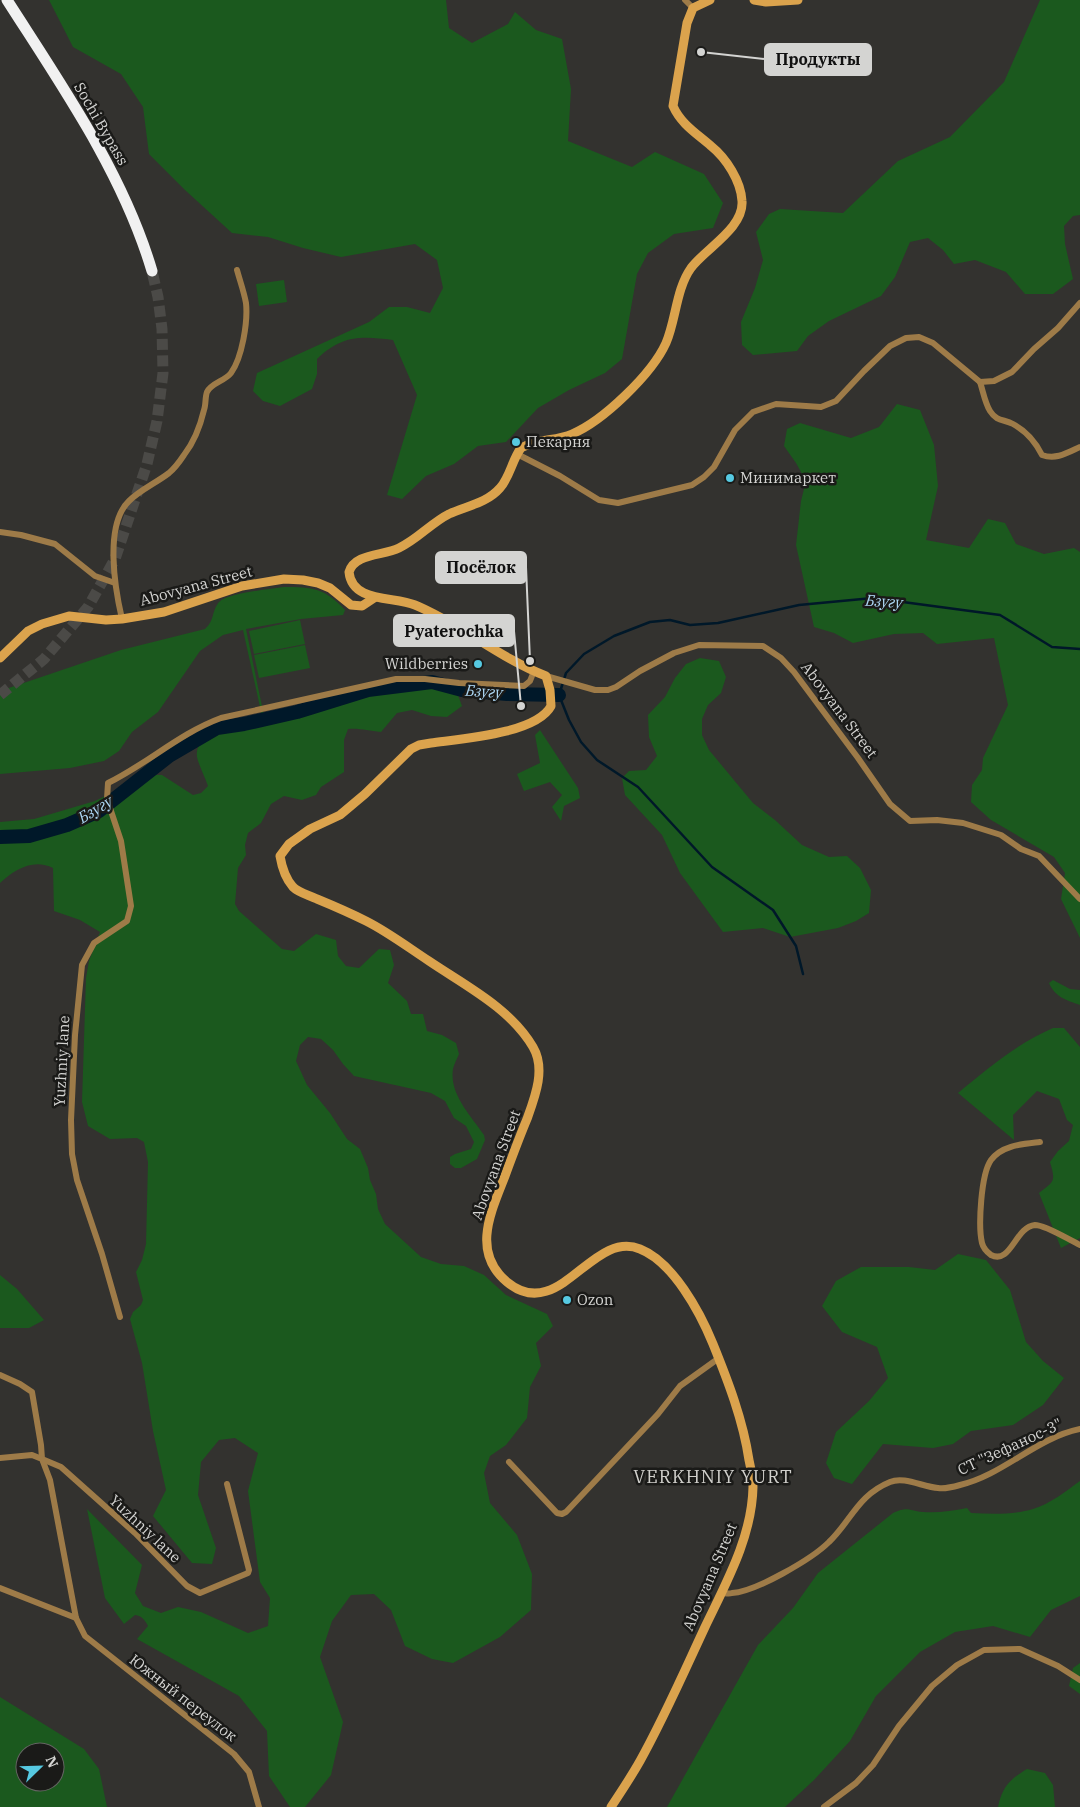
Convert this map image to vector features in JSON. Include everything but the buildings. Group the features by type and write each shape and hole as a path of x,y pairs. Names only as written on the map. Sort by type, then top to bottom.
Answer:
{"highway":[{"name":"Sochi Bypass","path":"7,0 56,76 114,176 137,225 152,271"}],"street":[{"path":"685,0 692,8"},
{"path":"710,0 692,8 687,22 673,106 678,117 694,133 713,147 730,168 739,186 743,202 740,215 728,234 712,246 690,269 667,341 657,360 601,418 572,434 557,439 528,444 521,448 517,454 560,476 599,500 618,503 692,485 714,467 735,430 753,412 776,404 821,407 836,402 890,346 906,338 919,337 933,343 980,382 989,410 1002,421 1012,423 1028,436 1036,444 1042,455 1050,458 1057,457 1080,447"},
{"path":"754,0 766,2 798,0"},
{"path":"122,619 115,584 114,541 118,518 122,509 130,500 171,471 184,456 195,438 205,410 207,392 212,386 222,381 231,373 239,358 246,325 246,304 238,270"},
{"path":"980,382 994,381 1012,372 1034,348 1058,328 1080,303"},
{"name":"Abovyana Street","path":"517,454 501,487 492,496 450,514 396,550 361,559 353,564 349,572 352,582 357,589 374,598 401,601 414,605 454,624 499,653 534,671 595,690 608,690 616,687 674,652 699,645 763,646 782,658 794,672 890,804 910,821 937,820 963,823 1001,836 1020,849 1040,856 1080,899"},
{"path":"0,532 21,535 55,544 95,576 115,584"},
{"name":"Abovyana Street","path":"0,658 28,631 42,624 69,616 106,620 164,612 242,586 284,579 303,580 330,588 351,605 362,606 374,598"},
{"name":"Yuzhniy lane","path":"120,1317 102,1254 77,1180 72,1154 75,1035 82,965 94,943 127,921 131,906 121,841 107,799 108,783 124,775 202,724 221,718 396,679 425,679 459,683 524,686 530,681 534,671"},
{"name":"Abovyana Street","path":"546,676 552,700 548,712 543,716 504,732 419,745 411,749 365,794 340,815 310,829 288,844 280,856 283,872 295,889 369,922 498,1007 534,1049 539,1066 536,1093 490,1213 486,1237 489,1257 499,1274 511,1285 528,1293 544,1293 558,1287 596,1258 622,1246 642,1249 659,1262 678,1282 703,1322 719,1358 745,1437 753,1484 750,1515 739,1553 665,1714 638,1764 611,1807"},
{"path":"1040,1142 1004,1149 991,1160 984,1176 982,1244 992,1256 999,1257 1011,1248 1023,1230 1032,1226 1040,1226 1080,1245"},
{"path":"509,1462 557,1513 562,1514 566,1512 658,1414 680,1386 719,1358"},
{"path":"0,1375 32,1392 42,1459 32,1455 0,1458"},
{"name":"СТ \"Зефанос-3\"","path":"721,1593 734,1594 761,1584 798,1564 828,1543 855,1507 868,1495 891,1481 905,1481 939,1489 962,1485 992,1472 1051,1440 1080,1429"},
{"name":"Yuzhniy lane","path":"42,1459 61,1467 135,1533 187,1586 200,1593 244,1576 249,1570 227,1484"},
{"name":"Южный переулок","path":"42,1459 50,1480 76,1618 85,1636 234,1754 249,1772 259,1807"},
{"path":"0,1588 76,1618"},
{"path":"824,1807 856,1783 873,1765 899,1726 932,1686 957,1665 984,1650 1020,1649 1058,1666 1080,1680"}],"green space":[{"path":"49,0 446,0 449,28 472,43 508,24 515,12 536,30 562,39 571,89 568,141 632,167 655,152 704,174 723,203 713,228 674,234 648,253 637,274 622,359 605,373 569,390 538,408 506,442 478,446 454,464 426,476 402,499 387,495 417,395 393,340 361,338 344,341 335,345 317,359 317,374 312,389 280,406 263,401 253,391 257,373 369,322 389,307 407,307 430,313 443,288 437,260 415,244 341,257 268,237 232,233 149,154 143,107 121,74 73,47"},
{"path":"1040,0 1080,0 1080,215 1073,216 1064,226 1065,244 1073,279 1053,294 1025,294 1006,272 975,260 954,264 943,250 928,238 910,242 895,277 881,296 829,321 808,336 797,351 753,355 742,345 741,322 755,288 763,260 756,232 769,214 780,209 843,213 898,161 950,137 1004,82"},
{"path":"284,280 287,302 259,306 256,284"},
{"path":"897,404 920,410 934,445 938,486 926,540 969,548 988,519 1005,523 1016,544 1044,554 1074,548 1080,552 1080,938 1061,899 1065,873 1054,857 991,820 971,802 972,785 982,770 983,758 1008,705 994,638 937,644 923,633 894,634 853,643 834,633 814,627 796,545 801,501 806,481 784,446 787,429 800,423 851,438 879,427"},
{"path":"284,587 318,590 331,597 345,610 343,615 301,619 246,629 264,716 321,702 349,692 391,683 427,681 455,687 462,706 447,717 431,716 412,710 397,713 381,732 348,729 344,740 344,772 321,787 316,795 302,800 284,796 271,804 261,823 248,833 245,845 246,855 238,868 235,904 239,911 282,949 294,951 316,934 336,940 338,956 346,966 359,968 379,949 390,950 394,965 388,983 407,1001 411,1014 423,1014 427,1031 442,1035 456,1043 459,1054 453,1069 454,1087 462,1104 484,1135 485,1140 477,1159 461,1168 455,1168 450,1164 450,1157 471,1149 474,1142 466,1126 454,1118 445,1101 431,1093 354,1076 333,1050 321,1039 308,1037 300,1045 296,1061 307,1085 330,1113 347,1139 360,1149 376,1194 378,1209 385,1224 421,1257 441,1264 464,1266 484,1275 506,1295 547,1314 553,1326 536,1343 541,1366 530,1387 527,1418 506,1445 490,1456 484,1473 490,1503 517,1535 532,1574 531,1610 500,1637 453,1663 432,1659 405,1646 391,1610 374,1594 351,1595 332,1621 320,1657 343,1722 331,1775 305,1807 290,1807 269,1776 267,1731 239,1696 137,1639 148,1626 144,1620 140,1616 135,1615 124,1624 105,1598 87,1509 142,1565 135,1593 143,1606 161,1613 178,1607 201,1612 248,1633 268,1626 270,1598 260,1582 248,1491 258,1453 235,1438 219,1440 201,1462 198,1495 216,1548 212,1564 192,1563 153,1516 166,1490 153,1431 142,1363 130,1319 143,1300 136,1272 142,1260 146,1244 148,1162 144,1142 137,1138 110,1139 88,1126 82,1102 86,978 89,961 100,932 80,920 54,911 53,868 46,865 31,865 11,874 0,883 0,822 34,819 95,801 149,775 162,775 193,795 201,793 208,786 197,757 198,748 203,740 221,729 262,716 243,630 223,635 200,651 158,712 132,732 119,751 104,761 70,768 0,774 0,691 121,650 205,629 219,602 224,599 250,592"},
{"path":"300,620 305,644 254,654 249,631"},
{"path":"305,645 310,668 259,678 254,655"},
{"path":"700,658 719,661 726,677 721,693 708,705 702,719 702,735 709,750 753,803 802,845 829,857 847,856 860,868 871,890 869,913 856,921 838,928 790,937 763,928 723,932 680,873 662,835 625,795 622,778 629,771 646,770 657,756 649,737 648,715 665,697 675,678 686,664"},
{"path":"540,730 578,788 580,798 564,806 561,821 552,807 562,795 550,782 524,791 517,774 540,763 535,735"},
{"path":"1053,980 1070,989 1080,990 1080,1005 1066,1000 1054,992 1049,983"},
{"path":"1053,1028 1064,1028 1080,1047 1080,1238 1061,1248 1039,1193 1051,1183 1053,1174 1050,1162 1069,1141 1073,1125 1067,1120 1059,1099 1037,1091 1013,1115 1014,1140 958,1093 1015,1049"},
{"path":"958,1254 986,1260 1010,1290 1026,1342 1043,1361 1064,1378 1043,1405 1013,1425 971,1431 953,1444 933,1448 883,1444 852,1484 834,1478 826,1463 836,1432 869,1401 888,1378 877,1347 842,1332 822,1306 836,1281 861,1267 909,1267 935,1270"},
{"path":"0,1275 17,1289 44,1320 29,1328 0,1328"},
{"path":"1080,1481 1080,1596 1051,1610 1030,1637 993,1626 955,1632 920,1652 876,1696 850,1741 814,1780 785,1807 667,1807 758,1645 793,1608 818,1573 893,1513 906,1509 934,1512 967,1508 971,1513 995,1514 1018,1512 1046,1504"},
{"path":"1080,1663 1080,1694 1069,1686 1073,1668"},
{"path":"0,1697 84,1749 99,1769 107,1807 0,1807"},
{"path":"1027,1769 1045,1773 1053,1785 1055,1807 998,1807 1004,1789 1016,1776"}],"waterway":[{"name":"Бзугу","path":"803,974 796,946 773,910 712,867 638,787 597,760 581,742 569,720 559,695 566,673 584,654 614,636 650,622 670,620 690,625 718,623 799,605 873,598 1000,615 1052,647 1080,649"},
{"name":"Бзугу","path":"0,837 29,836 67,825 99,811 169,756 217,728 297,712 368,690 432,682 462,690 507,694 559,695"}],"tunnel":[{"path":"0,695 44,659 88,607 115,559 147,464 157,421 163,373 162,329 152,271"}],"place":[{"name":"Продукты","path":"701,52"},
{"name":"Пекарня","path":"516,442"},
{"name":"Минимаркет","path":"730,478"},
{"name":"Посёлок","path":"530,661"},
{"name":"Wildberries","path":"478,664"},
{"name":"Pyaterochka","path":"521,706"},
{"name":"Ozon","path":"567,1300"}],"district":[{"name":"VERKHNIY YURT","path":"713,1477"}]}
